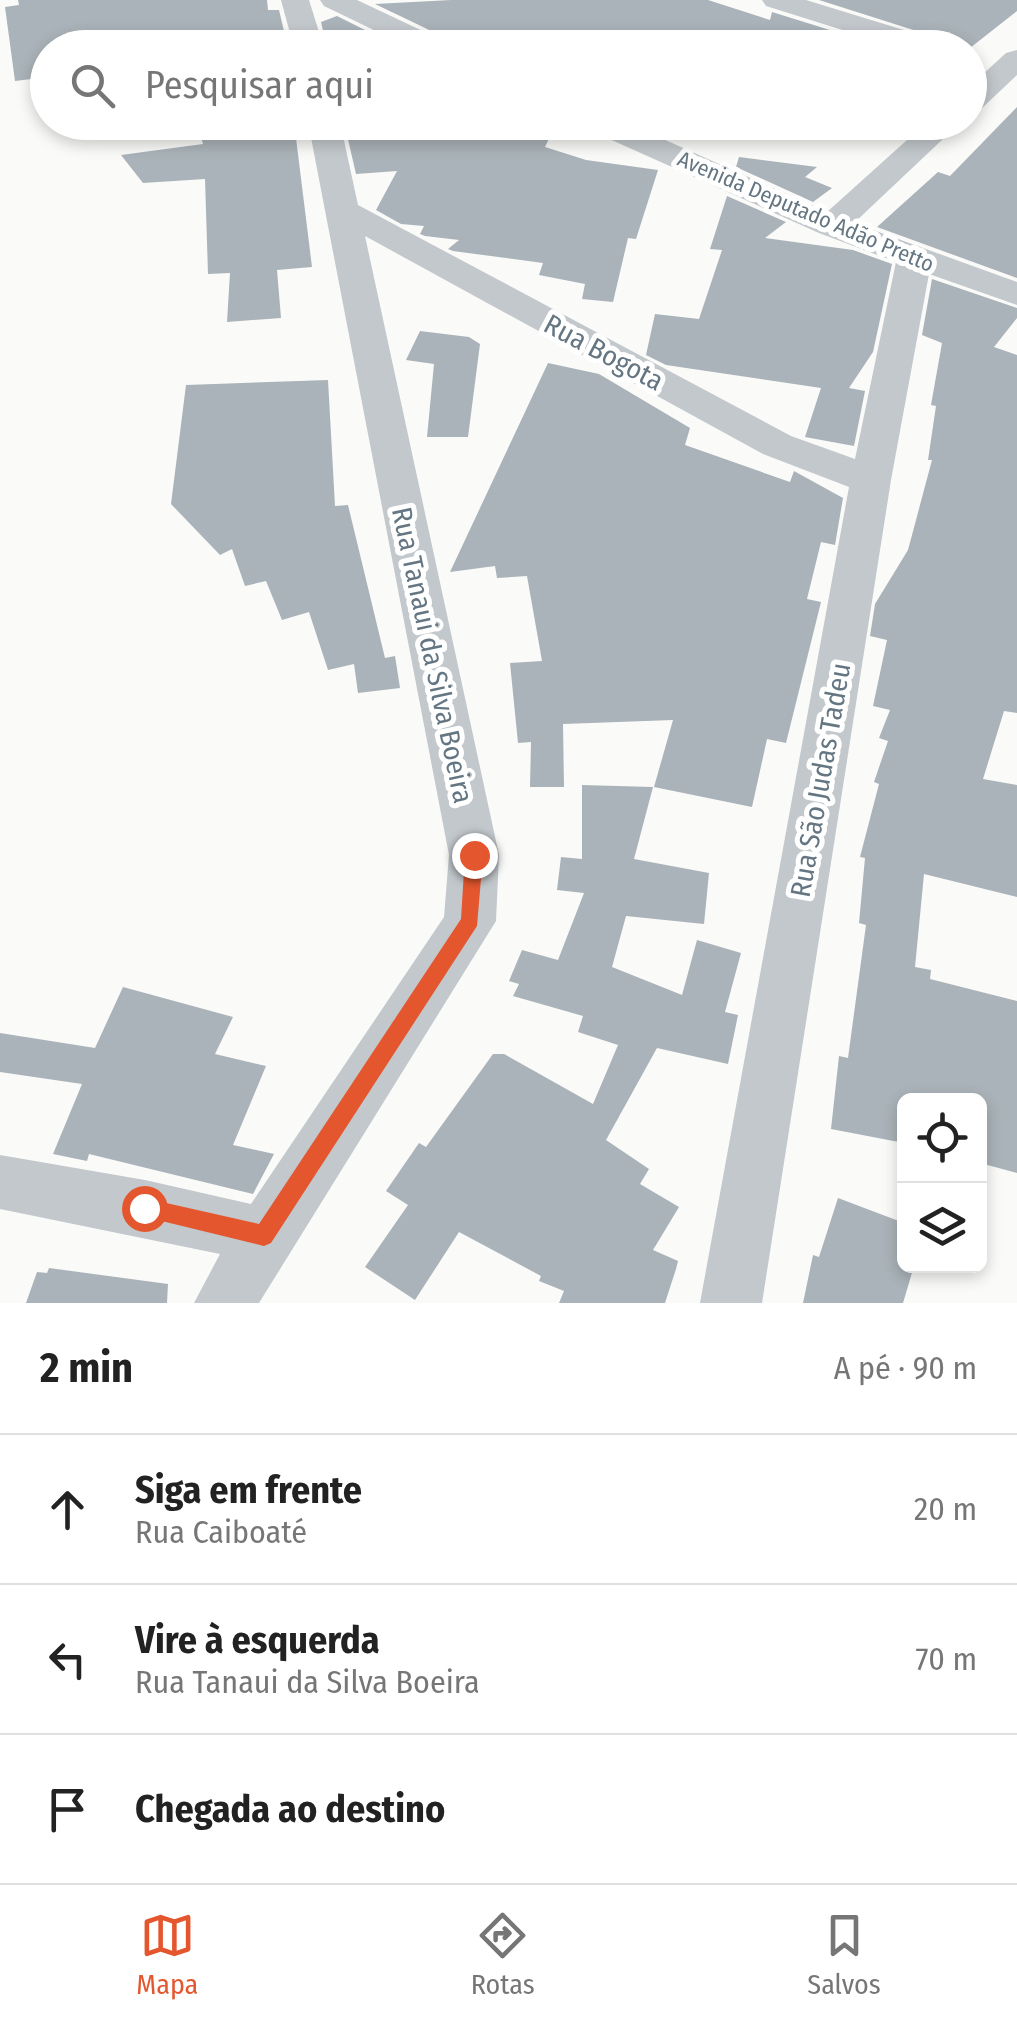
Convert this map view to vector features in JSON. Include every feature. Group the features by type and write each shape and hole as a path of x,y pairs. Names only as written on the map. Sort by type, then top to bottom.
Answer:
{"street":[{"path":"295,0 303,30"},
{"path":"334,0 398,30"},
{"path":"776,0 874,30"},
{"path":"987,87 1011,65"},
{"name":"Rua Tanaui da Silva Boeira","path":"225,1303 264,1236 470,921 474,855 328,140"},
{"name":"Avenida Deputado Adão Pretto","path":"638,140 830,226 1017,294"},
{"path":"830,226 926,140"},
{"name":"Rua Bogota","path":"342,210 777,445 872,480"},
{"name":"Rua São Judas Tadeu","path":"731,1303 872,480 914,258"},
{"path":"0,1182 144,1208 264,1236"}],"building":[{"path":"18,0 267,0 268,10 279,10 284,30 30,30 30,79 15,81 5,7 19,5"},
{"path":"451,0 708,0 770,20 772,12 830,30 429,30 375,4"},
{"path":"819,0 1017,0 1017,11 987,35 987,30 913,30"},
{"path":"337,16 365,30 323,30 321,22"},
{"path":"1017,107 1017,278 877,227 938,172 950,176"},
{"path":"202,140 296,140 312,267 277,270 281,318 227,322 230,273 208,274 205,179 143,183 121,155 203,144"},
{"path":"348,140 548,140 545,147 586,160 658,170 636,239 628,238 613,302 582,299 585,284 539,275 543,263 448,249 459,240 425,236 420,234 424,226 401,224 376,210 397,171 356,174"},
{"path":"739,157 817,167 805,177 832,188 813,202 736,167"},
{"path":"727,196 786,222 765,238 853,250 892,264 873,352 849,388 865,391 854,446 805,437 821,388 666,365 646,355 655,314 699,319 722,250 710,249"},
{"path":"932,279 1017,308 1017,318 994,347 1017,355 1017,713 1004,711 983,779 1017,785 1017,897 924,874 915,967 931,970 930,979 1017,1001 1017,1173 987,1165 987,1093 897,1093 897,1142 831,1129 839,1056 848,1058 866,925 859,923 865,858 860,857 879,784 874,782 888,741 879,738 890,710 873,706 887,640 870,636 875,604 908,550 932,460 928,460 936,406 931,405 942,343 922,335"},
{"path":"420,331 469,337 480,344 468,437 427,437 434,364 406,360"},
{"path":"548,363 599,374 690,428 685,445 790,482 794,471 843,498 835,545 821,542 807,599 821,602 786,743 767,739 752,807 654,787 673,720 563,724 564,787 530,787 531,742 518,743 510,663 542,661 527,576 497,578 495,566 450,572"},
{"path":"328,380 335,506 348,505 385,658 395,656 400,688 358,693 354,664 328,670 309,612 282,620 266,581 245,586 232,549 220,555 171,504 186,385"},
{"path":"582,785 653,787 634,859 709,873 704,924 626,916 612,967 682,995 697,940 741,953 725,1012 738,1015 728,1064 657,1048 606,1140 649,1169 640,1184 679,1207 653,1250 678,1261 665,1303 559,1303 564,1291 539,1281 541,1276 459,1232 415,1300 365,1267 408,1205 386,1191 419,1143 426,1147 493,1054 504,1054 593,1104 618,1045 578,1032 583,1016 513,996 519,984 509,981 522,950 558,960 584,893 557,890 561,857 582,859"},
{"path":"123,987 233,1017 215,1054 266,1066 233,1145 274,1154 253,1194 89,1154 87,1161 53,1154 82,1084 0,1072 0,1033 95,1048"},
{"path":"838,1198 897,1220 897,1273 912,1273 903,1303 803,1303 813,1255 819,1257"},
{"path":"49,1268 168,1284 167,1303 26,1303 37,1272 47,1273"}],"route":[{"path":"144,1208 264,1236 470,921 474,855"}]}
